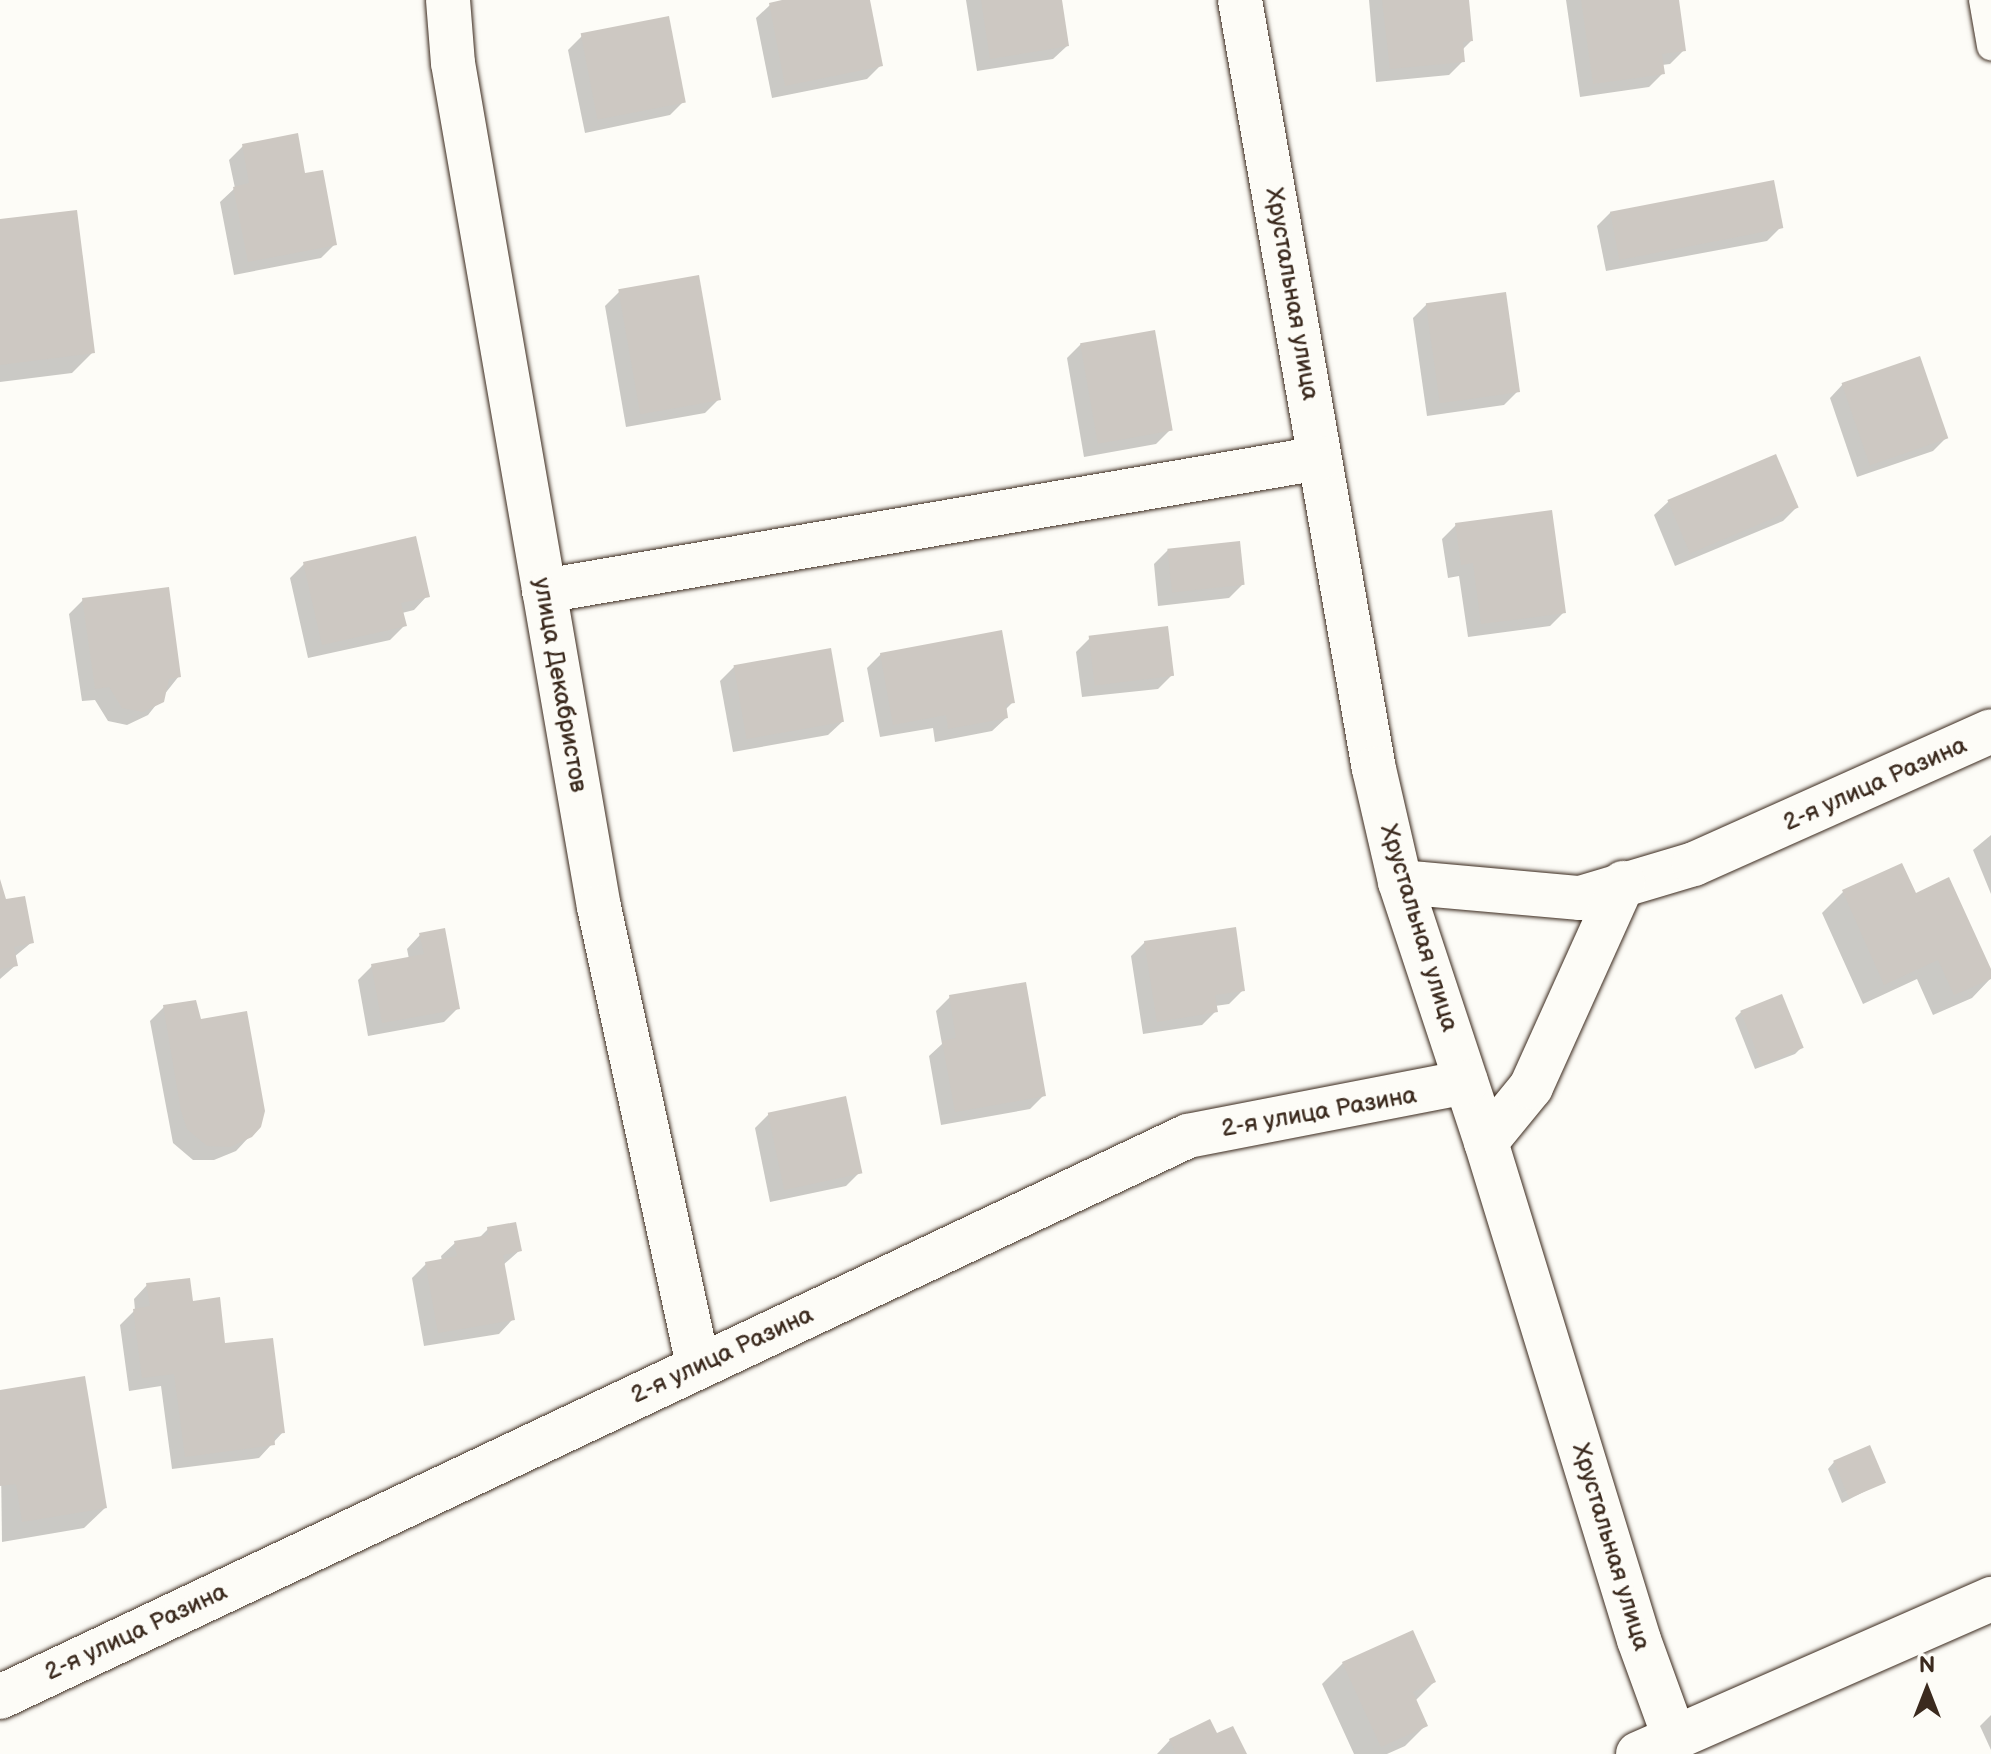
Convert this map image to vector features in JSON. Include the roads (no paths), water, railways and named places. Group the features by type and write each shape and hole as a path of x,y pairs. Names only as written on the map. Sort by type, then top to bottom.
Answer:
{"street":[{"name":"улица Декабристов","path":"448,0 453,63 599,907 698,1365"},
{"name":"Хрустальная улица","path":"1240,0 1374,769 1400,882 1486,1142 1639,1640 1656,1746"},
{"path":"544,591 1320,458"},
{"name":"2-я улица Разина","path":"1400,882 1580,898 1694,864 1991,731"},
{"path":"1486,1142 1531,1087 1623,883"},
{"name":"2-я улица Разина","path":"0,1697 1188,1136 1466,1082"},
{"path":"1656,1746 1991,1599"}],"lane":[{"path":"1983,0 1991,46"}]}
